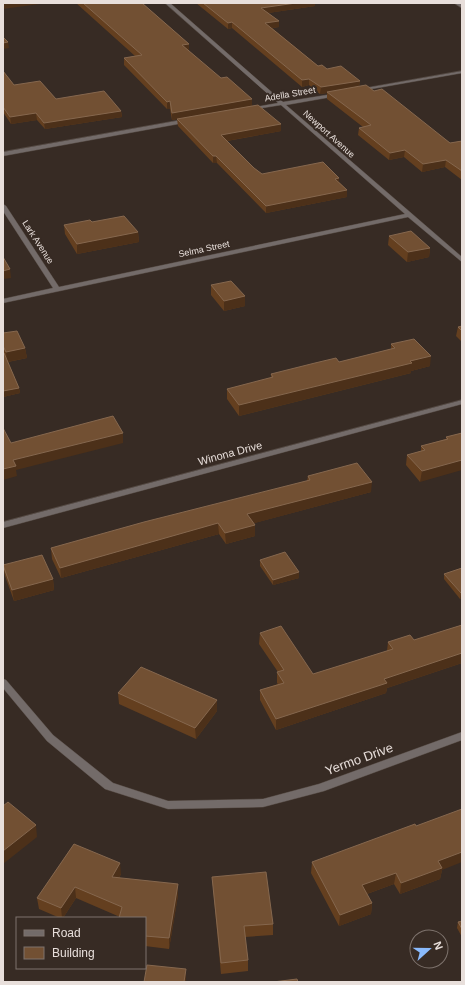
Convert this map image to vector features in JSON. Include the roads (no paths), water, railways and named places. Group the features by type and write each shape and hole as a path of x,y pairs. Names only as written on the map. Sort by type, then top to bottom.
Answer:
{"street":[{"name":"Newport Avenue","path":"167,3 409,216 462,260"},
{"path":"456,3 462,7"},
{"path":"353,91 462,72"},
{"name":"Adella Street","path":"244,111 345,92"},
{"path":"3,154 190,120"},
{"name":"Lark Avenue","path":"3,206 57,289"},
{"name":"Selma Street","path":"3,301 409,216"},
{"name":"Winona Drive","path":"3,525 462,402"},
{"name":"Yermo Drive","path":"3,682 50,738 109,786 168,805 263,803 320,788 462,736"}]}
